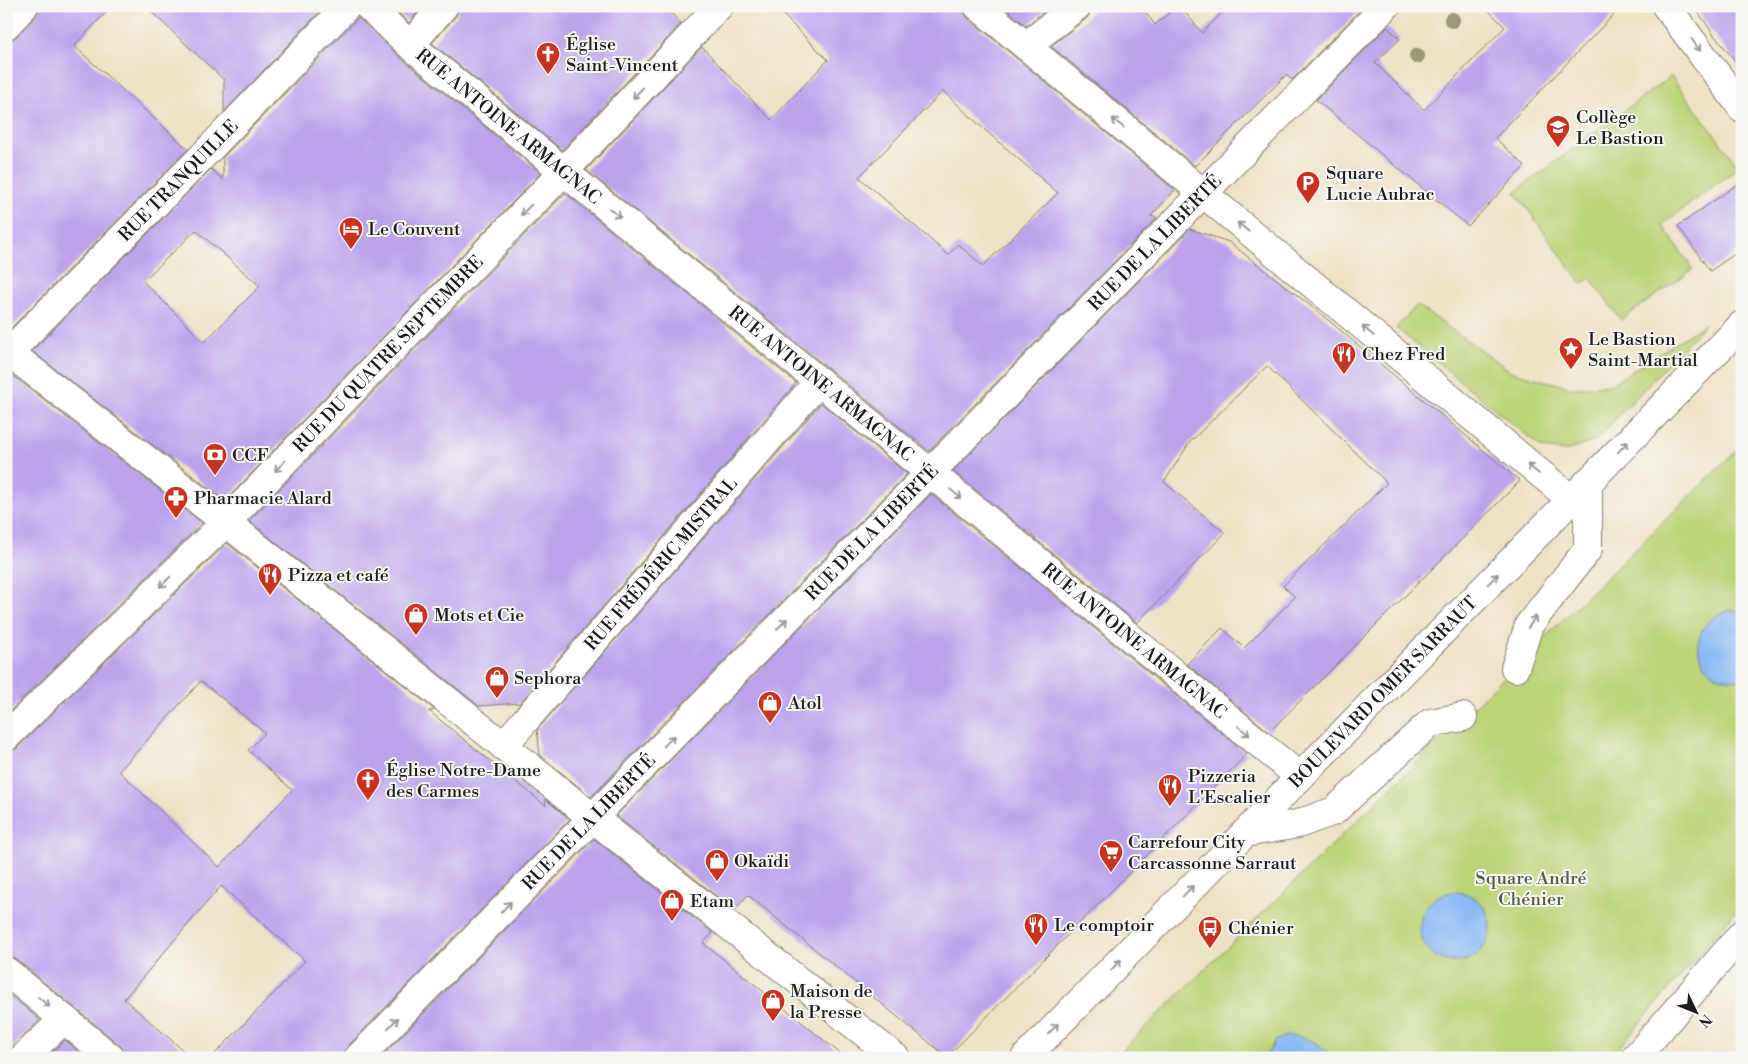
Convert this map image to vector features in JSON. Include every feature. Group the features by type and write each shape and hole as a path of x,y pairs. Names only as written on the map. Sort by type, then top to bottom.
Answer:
{"street":[{"path":"6,25 24,6"},
{"name":"RUE TRANQUILLE","path":"7,351 193,166 347,6"},
{"name":"RUE ANTOINE ARMAGNAC","path":"368,6 410,45 1300,777"},
{"path":"410,45 444,6"},
{"name":"RUE DU QUATRE SEPTEMBRE","path":"6,737 226,522 564,171 719,6"},
{"path":"978,6 1203,194 1580,490 1588,549 1529,625 1515,668"},
{"path":"1026,46 1077,6"},
{"name":"RUE DE LA LIBERTÉ","path":"358,1058 1386,6"},
{"path":"1666,6 1742,108"},
{"name":"BOULEVARD OMER SARRAUT","path":"1025,1058 1742,325"},
{"path":"7,351 226,522 503,746 896,1058"},
{"name":"RUE FRÉDÉRIC MISTRAL","path":"503,746 818,381"},
{"path":"1245,833 1298,824 1334,811 1430,723 1463,717"},
{"path":"1636,1058 1742,934"},
{"path":"6,971 111,1058"},
{"path":"23,1058 64,1019"}],"green space":[{"path":"1671,76 1739,167 1662,225 1693,269 1621,320 1590,278 1582,284 1515,192"},
{"path":"1417,305 1512,372 1573,388 1610,385 1705,324 1595,441 1566,451 1542,448 1396,328"},
{"name":"Square André Chénier","path":"1742,445 1742,904 1610,1058 1114,1058"}],"water":[{"path":"1731,610 1742,611 1741,680 1724,678 1711,672 1703,662 1699,650 1699,638 1705,626 1715,616"},
{"path":"1448,892 1462,892 1475,898 1484,907 1490,920 1488,940 1480,952 1462,962 1448,962 1435,956 1426,947 1420,934 1420,920 1426,907 1435,898"},
{"path":"1285,1036 1305,1038 1323,1048 1332,1058 1265,1058 1275,1041"}],"building":[{"path":"39,6 112,6 74,46 188,149 6,333 6,40 11,40 17,36 35,17"},
{"path":"145,6 325,6 224,112 224,80"},
{"path":"391,6 423,6 409,23"},
{"name":"Église Saint-Vincent","path":"459,6 665,6 681,24 562,150 432,43 456,16"},
{"path":"774,6 963,6 968,18 1175,190 1151,216 1157,218 929,451 586,170 702,47 771,120 828,60","holes":["943,91 1058,193 983,266 958,244 948,255 859,177"]},
{"path":"1003,6 1051,6 1026,26"},
{"path":"1092,6 1141,6 1155,25 1177,6 1180,6 1202,33 1228,6 1364,6 1292,80 1286,75 1195,166 1051,46 1087,18"},
{"path":"1484,6 1622,6 1495,138 1525,166 1468,226 1316,100 1387,27 1400,39 1375,63 1424,110 1505,27"},
{"path":"1694,6 1742,6 1742,69 1714,35"},
{"path":"358,18 400,57 541,173 225,501 32,351 211,169 223,180 223,157","holes":["196,230 260,286 204,342 143,281"]},
{"path":"1742,181 1742,249 1710,271 1678,226"},
{"path":"565,193 796,383 520,703 479,706 249,521"},
{"path":"1190,229 1229,242 1321,314 1520,481 1269,732 1187,664 1222,628 1244,648 1295,597 1283,586 1387,483 1267,366 1190,442 1164,482 1225,533 1137,623 953,471"},
{"path":"6,370 202,523 6,715"},
{"path":"821,403 907,474 591,797 540,755 537,730"},
{"path":"931,494 1247,754 947,1057 748,895 734,910 616,816"},
{"path":"227,543 435,710 429,711 546,806 545,799 570,819 347,1047 343,1058 211,1058 305,961 221,886 124,999 192,1058 126,1058 121,1046 16,959 6,956 6,752 17,748","holes":["201,681 265,733 248,750 292,790 219,867 119,771"]},
{"path":"594,839 713,933 703,943 846,1058 380,1058"},
{"path":"6,992 40,1020 12,1047 8,1053 8,1058 6,1058"},
{"path":"65,1040 86,1058 46,1058"}],"place":[{"name":"Église Saint-Vincent","path":"548,75"},
{"name":"Collège Le Bastion","path":"1558,148"},
{"name":"Square Lucie Aubrac","path":"1308,204"},
{"name":"Le Couvent","path":"351,250"},
{"name":"Le Bastion Saint-Martial","path":"1571,370"},
{"name":"Chez Fred","path":"1344,375"},
{"name":"CCF","path":"215,476"},
{"name":"Pharmacie Alard","path":"176,519"},
{"name":"Pizza et café","path":"270,596"},
{"name":"Mots et Cie","path":"416,636"},
{"name":"Sephora","path":"497,699"},
{"name":"Atol","path":"770,724"},
{"name":"Église Notre-Dame des Carmes","path":"368,801"},
{"name":"Pizzeria L'Escalier","path":"1170,807"},
{"name":"Carrefour City Carcassonne Sarraut","path":"1111,873"},
{"name":"Okaïdi","path":"717,882"},
{"name":"Etam","path":"672,922"},
{"name":"Le comptoir","path":"1036,946"},
{"name":"Chénier","path":"1210,949"},
{"name":"Maison de la Presse","path":"773,1022"}]}
